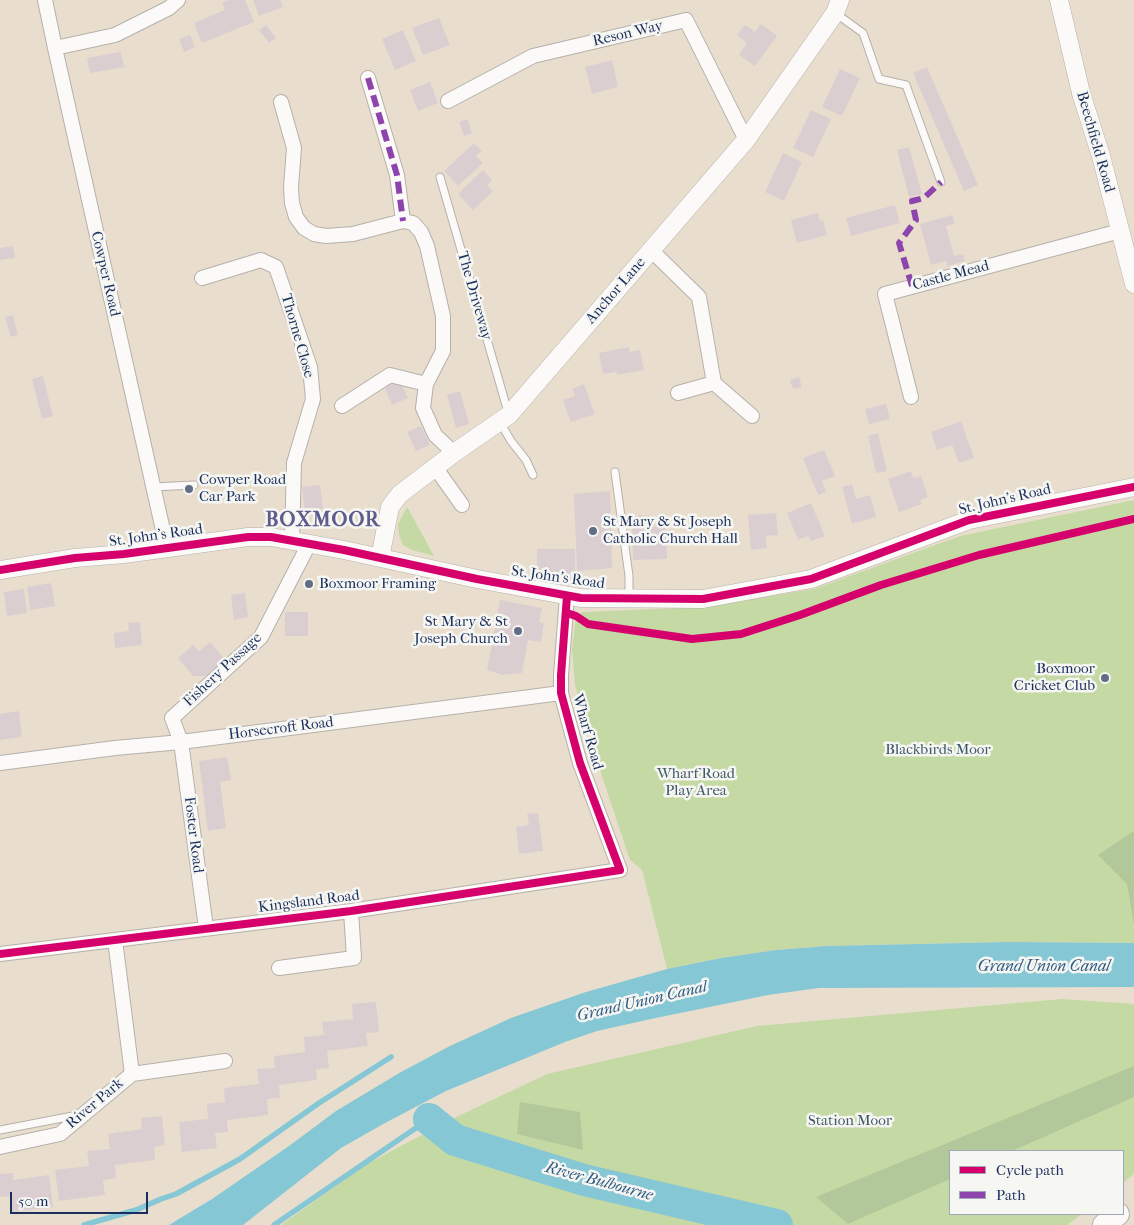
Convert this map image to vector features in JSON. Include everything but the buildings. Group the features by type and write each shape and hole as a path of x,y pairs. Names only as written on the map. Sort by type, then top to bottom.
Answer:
{"main road":[{"path":"1104,1225 1117,1215"}],"street":[{"name":"Cowper Road","path":"45,0 167,548"},
{"path":"55,48 115,35 169,8 178,0"},
{"name":"Beechfield Road","path":"1059,0 1081,93 1101,156 1134,284"},
{"name":"Anchor Lane","path":"380,558 390,507 400,494 504,418 746,140 837,7"},
{"name":"Reson Way","path":"448,101 533,56 686,20 746,140"},
{"path":"368,78 397,175 403,221"},
{"path":"281,102 294,148 291,187 292,203 296,217 304,228 314,234 326,236 353,234 403,221 413,223 421,232 427,246 443,316 443,351 426,384 423,408 435,435 454,453"},
{"name":"Castle Mead","path":"911,397 884,294 1120,230"},
{"path":"651,250 699,297 714,383 752,416"},
{"name":"Thorne Close","path":"202,278 261,260 276,267 310,367 313,399 294,463 292,540"},
{"path":"342,406 390,375 426,384"},
{"path":"678,394 714,383"},
{"path":"435,467 462,505"},
{"name":"St. John's Road","path":"0,570 75,558 124,554 248,537 271,537 581,598 703,599 811,578 970,520 1134,487"},
{"name":"Fishery Passage","path":"181,742 172,718 261,637 309,544"},
{"name":"Wharf Road","path":"568,596 561,693 580,764 620,870"},
{"name":"Horsecroft Road","path":"0,763 115,748 181,742 561,693"},
{"name":"Foster Road","path":"181,742 206,928"},
{"name":"Kingsland Road","path":"0,954 351,911 620,870"},
{"path":"279,968 354,958 351,911"},
{"name":"River Park","path":"115,940 132,1074"},
{"name":"River Park","path":"0,1147 60,1134 132,1074 225,1061"}],"lane":[{"path":"837,7 864,33 879,79 906,85 941,182"},
{"name":"The Driveway","path":"440,178 511,441 526,460 533,475"},
{"path":"615,472 629,576 629,599"},
{"path":"153,487 194,485"},
{"path":"0,1130 84,1114"}],"green space":[{"name":"Blackbirds Moor","path":"1134,500 1134,943 1008,942 826,946 776,950 721,958 667,969 642,870 630,860 600,770 575,685 572,649 576,616 583,612 703,607 814,589 960,536"},
{"path":"407,507 434,556 412,550 403,545 399,535 398,524"},
{"path":"1134,831 1134,926 1127,884 1098,855"},
{"name":"Station Moor","path":"1062,999 1134,1004 1134,1174 1124,1182 1124,1150 949,1150 949,1215 1081,1215 1067,1225 281,1225 367,1164 452,1119 547,1074 757,1026"},
{"path":"1134,1066 1134,1097 1014,1150 949,1150 949,1179 848,1224 816,1197"},
{"path":"520,1102 580,1112 583,1150 517,1134"}],"water":[{"name":"Grand Union Canal","path":"1008,942 1134,943 1134,987 819,988 768,995 597,1031 565,1042 446,1091 385,1123 341,1148 243,1225 169,1225 212,1199 336,1111 401,1072 450,1046 511,1018 586,992 667,969 721,958 776,950 826,946"}],"waterway":[{"name":"River Bulbourne","path":"84,1225 136,1210 176,1194 240,1159 319,1103 391,1057"},
{"path":"274,1225 429,1119"},
{"name":"River Bulbourne","path":"429,1119 455,1140 584,1180 777,1225"}],"marked path":[{"path":"368,78 397,175 403,221"},
{"path":"912,286 899,243 916,220 912,201 924,198 941,182"}],"cycle path":[{"path":"0,570 75,558 124,554 248,537 271,537 581,598 703,599 811,579 969,520 1134,487"},
{"path":"567,613 576,616 588,624 692,639 741,634 800,615 881,585 979,555 1134,519"},
{"path":"0,954 351,911 620,870 580,763 561,693 567,596"}],"place":[{"name":"Cowper Road Car Park","path":"189,489"},
{"name":"St Mary & St Joseph Catholic Church Hall","path":"593,531"},
{"name":"Boxmoor Framing","path":"309,584"},
{"name":"St Mary & St Joseph Church","path":"518,631"},
{"name":"Boxmoor Cricket Club","path":"1105,678"}],"district":[{"name":"BOXMOOR","path":"323,521"}],"park label":[{"name":"Wharf Road Play Area","path":"696,782"}]}
